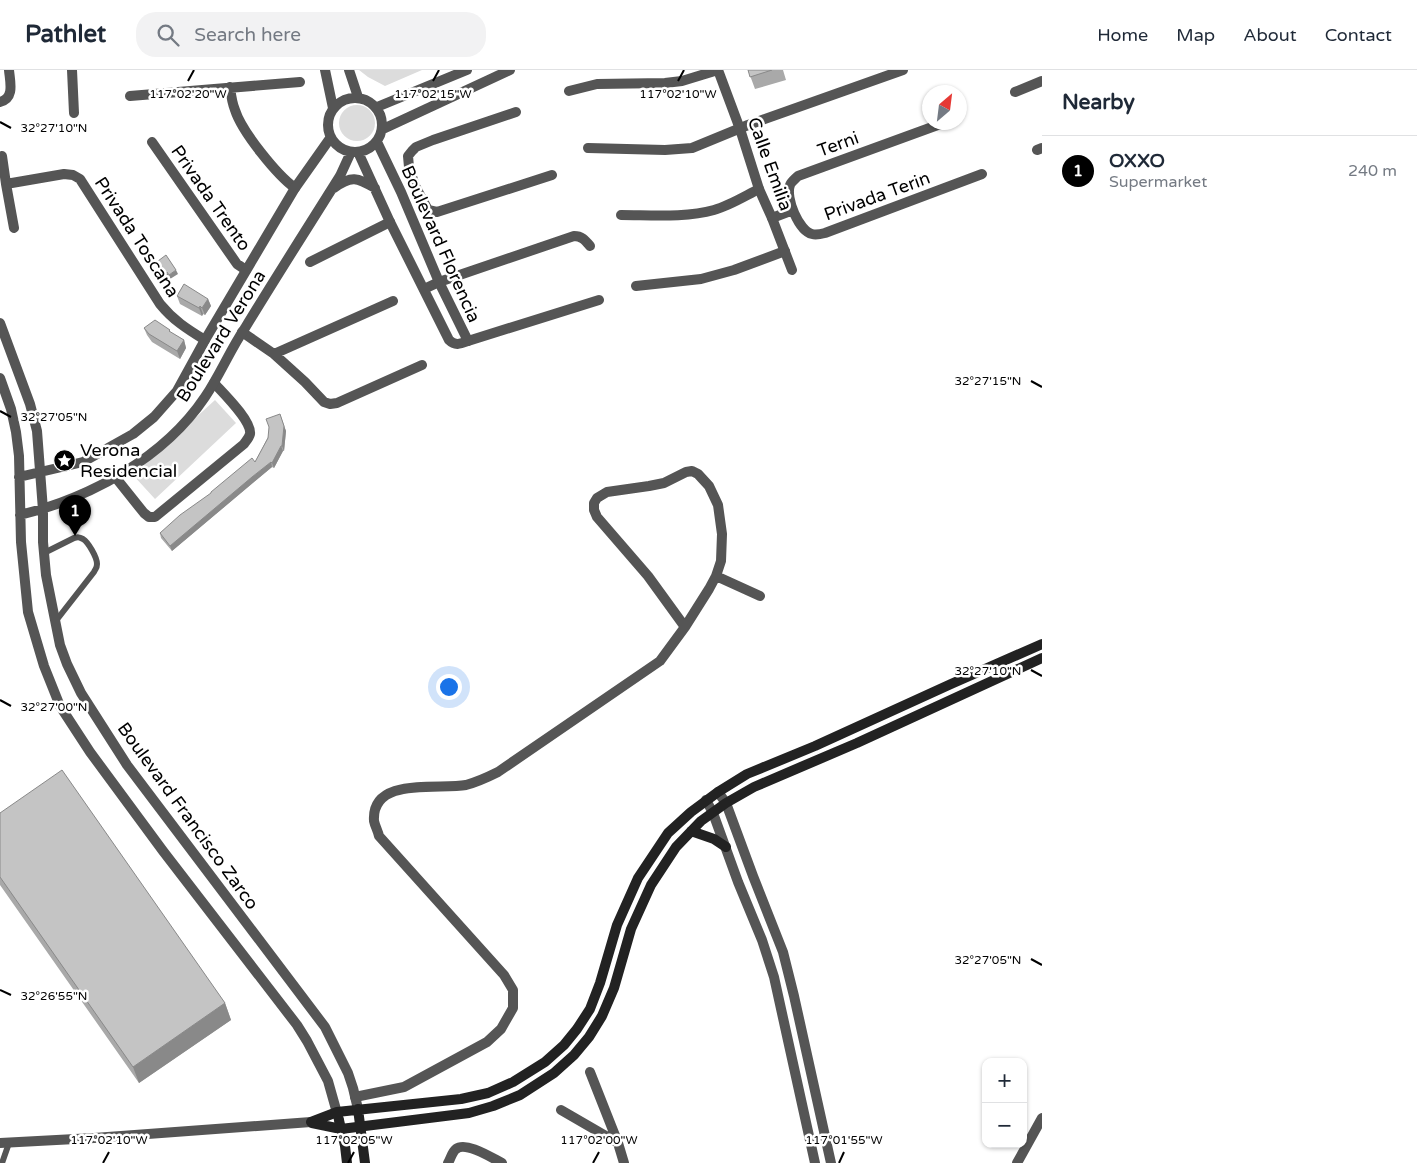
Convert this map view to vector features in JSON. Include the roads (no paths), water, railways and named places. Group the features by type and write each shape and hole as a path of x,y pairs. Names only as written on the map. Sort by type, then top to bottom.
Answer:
{"main road":[{"path":"311,1122 339,1120 358,1109 461,1099 488,1093 513,1082 551,1057 564,1045 590,1009 618,925 638,878 668,833 691,812 706,800 747,774 815,746 1042,644"},
{"path":"311,1122 339,1120 360,1126 469,1113 520,1095 554,1073 574,1055 602,1016 614,988 631,929 650,885 676,847 691,831 726,803 754,787 850,746 1042,658"},
{"path":"974,674 980,686"},
{"path":"691,831 714,839 726,847"},
{"name":"Boulevard Francisco Zarco","path":"358,1109 365,1163"},
{"path":"339,1120 347,1163"}],"street":[{"path":"0,102 10,96 9,70"},
{"path":"72,70 74,113"},
{"path":"325,70 333,108"},
{"path":"349,70 358,97"},
{"path":"377,107 467,70"},
{"path":"383,129 510,70"},
{"path":"568,91 597,84 682,81 718,70"},
{"name":"Calle Emilia","path":"718,70 760,189 792,270"},
{"path":"588,148 665,150 692,148 903,70"},
{"path":"1015,92 1042,81"},
{"path":"130,96 300,82"},
{"path":"230,87 234,110 241,124 262,153 288,183 296,188"},
{"path":"358,97 369,100 377,107 383,121 383,129 377,142 366,150 354,152 343,149 336,144 328,128 328,118 333,108 340,102 358,97"},
{"path":"516,112 416,147 412,151 408,156 408,162 415,186 428,210 437,212 552,175"},
{"name":"Terni","path":"793,210 789,192 790,185 798,176 924,130"},
{"name":"Boulevard Verona","path":"20,476 83,462 134,434 154,417 177,391 246,270 296,188 331,137"},
{"name":"Privada Trento","path":"152,142 237,264 246,270"},
{"name":"Boulevard Florencia","path":"354,152 375,188 449,340 456,344 468,341 439,282 377,142"},
{"name":"Boulevard Verona","path":"20,515 43,510 88,492 116,478 174,434 190,418 214,382 242,332 354,152"},
{"path":"2,156 14,228"},
{"name":"Privada Toscana","path":"6,184 64,174 73,175 80,179 160,304 174,320 205,340"},
{"name":"Privada Terin","path":"793,210 801,226 806,231 818,234 982,174"},
{"path":"332,190 343,181 354,179 375,188"},
{"path":"400,192 415,186"},
{"path":"621,215 703,213 716,210 760,189"},
{"path":"772,218 793,210"},
{"path":"310,262 390,222"},
{"path":"424,289 439,282 574,236 584,238 590,246"},
{"path":"636,286 708,277 734,270 785,251"},
{"path":"468,341 600,300"},
{"path":"274,354 393,301"},
{"name":"Boulevard Francisco Zarco","path":"0,323 30,404 37,431 46,575 55,623 67,664 81,693 127,765 325,1027 348,1073 358,1109"},
{"path":"242,332 274,354 324,402 330,404 337,403 422,365"},
{"path":"0,378 12,409 20,456 21,542 28,612 44,666 60,706 90,752 163,851 297,1025 328,1081 339,1120"},
{"path":"116,478 144,513 149,517 155,517 244,444 250,436 250,428 246,420 214,382"},
{"path":"355,1098 404,1088 487,1042 501,1028 513,1008 513,990 504,975 379,836 374,822 376,810 381,799 389,793 412,787 466,785 498,772 660,661 685,627 716,576 721,561 722,534 718,505 709,486 698,474 692,471 686,472 664,483 607,492 597,498 594,503 594,510 597,517 648,576 685,627"},
{"path":"716,576 760,596"},
{"path":"718,792 726,803 783,952 831,1163"},
{"path":"706,800 713,813 762,940 774,977 815,1163"},
{"path":"590,1072 624,1163"},
{"path":"561,1110 618,1143"},
{"path":"1017,1163 1042,1118"},
{"path":"5,1143 104,1138 311,1122"},
{"path":"448,1163 454,1150 460,1147 469,1147 502,1163"}],"lane":[{"path":"44,554 79,537 87,543 96,559 96,568 55,623"},
{"path":"2,1163 5,1143"}],"place":[{"name":"Verona Residencial","path":"64,460"},
{"name":"OXXO","path":"75,536"}]}
